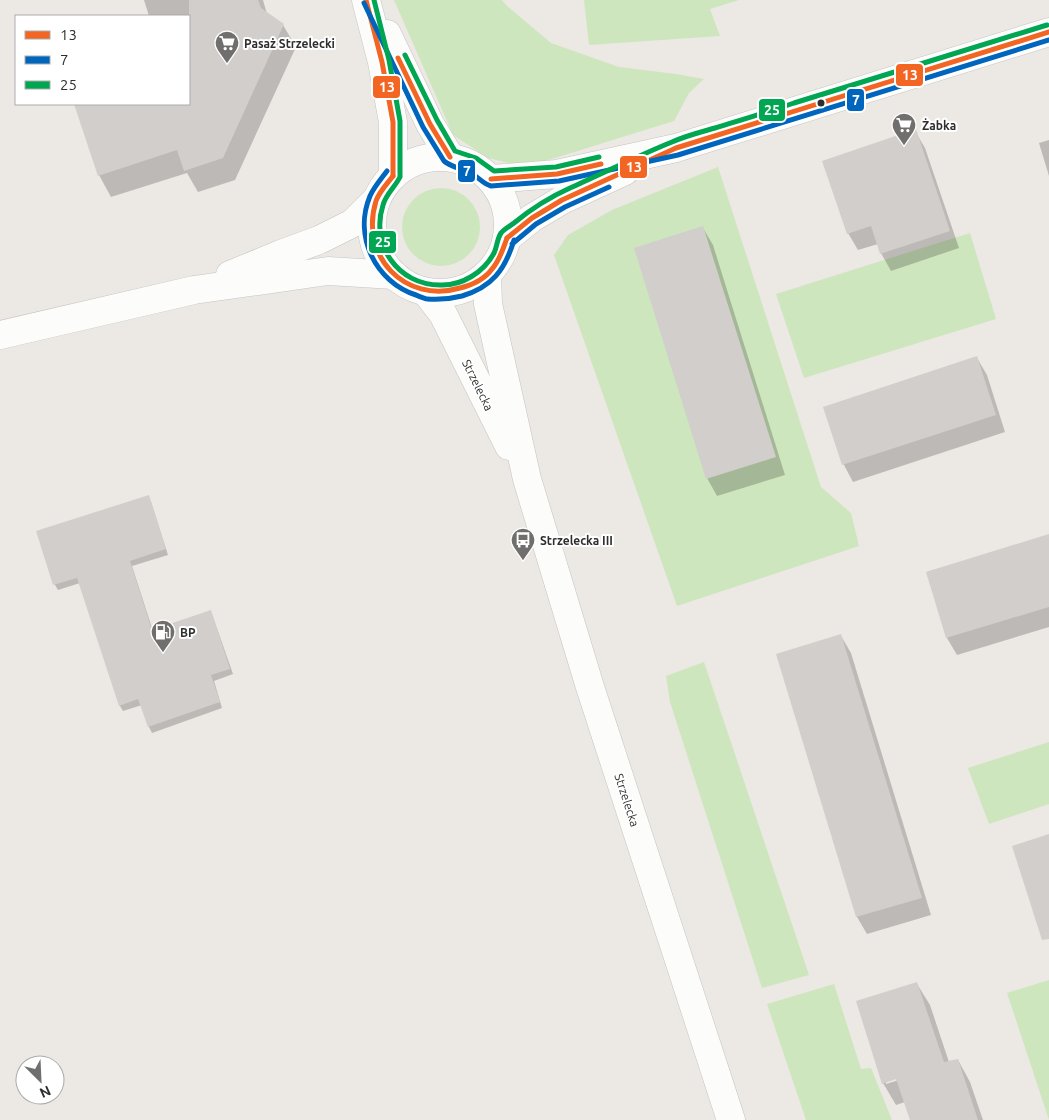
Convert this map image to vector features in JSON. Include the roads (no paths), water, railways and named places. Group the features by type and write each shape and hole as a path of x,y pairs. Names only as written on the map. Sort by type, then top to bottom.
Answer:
{"street":[{"path":"366,0 382,62 393,122 393,176"},
{"path":"371,0 430,124 450,157"},
{"path":"490,179 557,174 676,148 1049,32"},
{"path":"507,238 532,218 562,200 676,148"},
{"path":"435,157 450,157 479,168 490,179 502,196 508,216 507,238 500,257 487,274 474,284 459,291 426,292 409,286 394,275 383,263 372,233 372,216 376,200 383,187 405,166 435,157"},
{"path":"194,290 319,240 353,223 376,200"},
{"path":"0,335 194,290 328,271 394,275"},
{"name":"Strzelecka","path":"487,274 488,304 527,479 590,687 731,1120"},
{"name":"Strzelecka","path":"426,292 442,314 506,442 527,479"}],"place":[{"name":"Pasaż Strzelecki","path":"227,64"},
{"name":"Żabka","path":"904,146"},
{"name":"Strzelecka III","path":"523,561"},
{"name":"BP","path":"163,653"}]}
